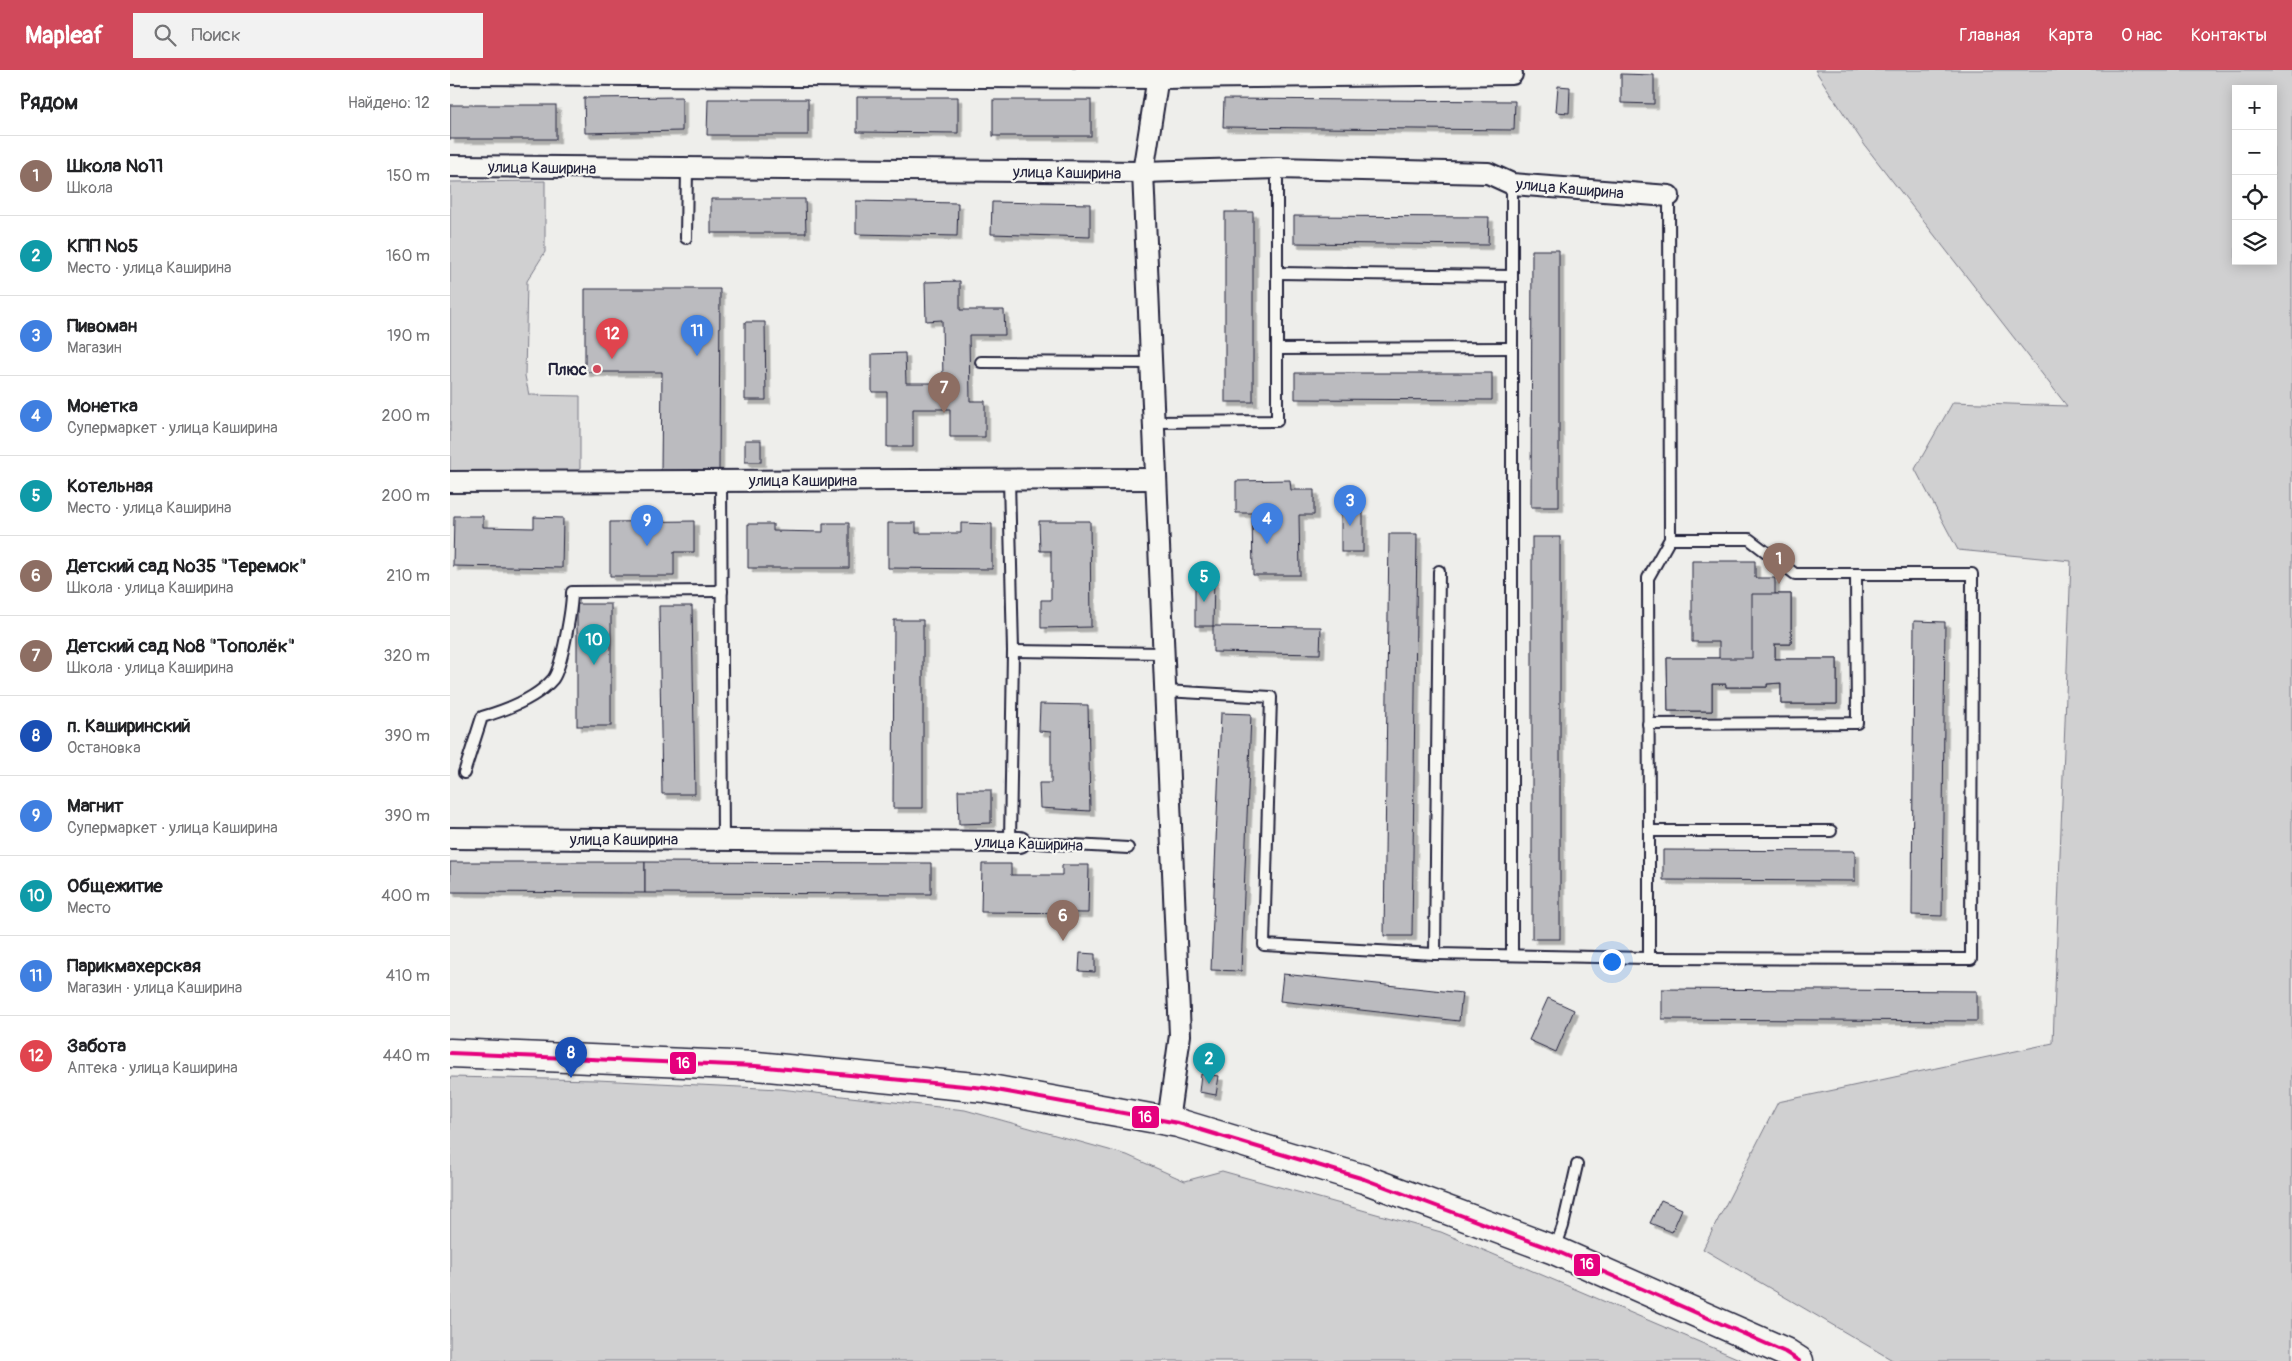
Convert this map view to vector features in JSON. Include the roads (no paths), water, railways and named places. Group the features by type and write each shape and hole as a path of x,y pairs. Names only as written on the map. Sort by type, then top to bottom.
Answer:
{"main road":[{"path":"450,1053 756,1066 985,1088 1168,1121 1364,1180 1554,1250 1785,1352 1799,1361"}],"street":[{"path":"450,74 1512,74"},
{"name":"улица Каширина","path":"1158,74 1143,172 1153,363 1156,478 1180,1035 1168,1121"},
{"name":"улица Каширина","path":"450,166 1143,172 1277,168 1488,172 1512,184 1669,196"},
{"name":"улица Каширина","path":"450,482 1156,478"},
{"name":"улица Каширина","path":"450,838 1015,842"}],"lane":[{"path":"686,238 687,168"},
{"path":"1154,422 1277,421 1277,168"},
{"path":"1512,184 1512,955"},
{"path":"1649,958 1648,578 1670,539 1669,196"},
{"path":"1277,273 1512,276"},
{"path":"1276,349 1512,348"},
{"path":"981,362 1153,363"},
{"path":"1010,479 1015,842"},
{"path":"722,481 723,840"},
{"path":"1165,691 1271,696 1264,945 1435,954 1649,958 1971,959 1972,574 1795,574 1749,539 1670,539"},
{"path":"1435,954 1439,571"},
{"path":"1648,724 1857,724 1856,574"},
{"path":"464,773 482,717 529,698 554,678 563,646 572,592 722,591"},
{"path":"1013,651 1165,653"},
{"path":"1649,831 1831,831"},
{"name":"улица Каширина","path":"1015,842 1128,848"},
{"path":"1554,1250 1563,1226 1577,1165"}],"place":[{"name":"Парикмахерская","path":"697,356"},
{"name":"Забота","path":"612,359"},
{"name":"Плюс","path":"597,369"},
{"name":"Детский сад №8 \"Тополёк\"","path":"944,413"},
{"name":"Пивоман","path":"1350,526"},
{"name":"Монетка","path":"1267,544"},
{"name":"Магнит","path":"647,546"},
{"name":"Школа №11","path":"1779,584"},
{"name":"Котельная","path":"1204,602"},
{"name":"Общежитие","path":"594,665"},
{"name":"Детский сад №35 \"Теремок\"","path":"1063,941"},
{"name":"п. Каширинский","path":"571,1078"},
{"name":"КПП №5","path":"1209,1084"}]}
